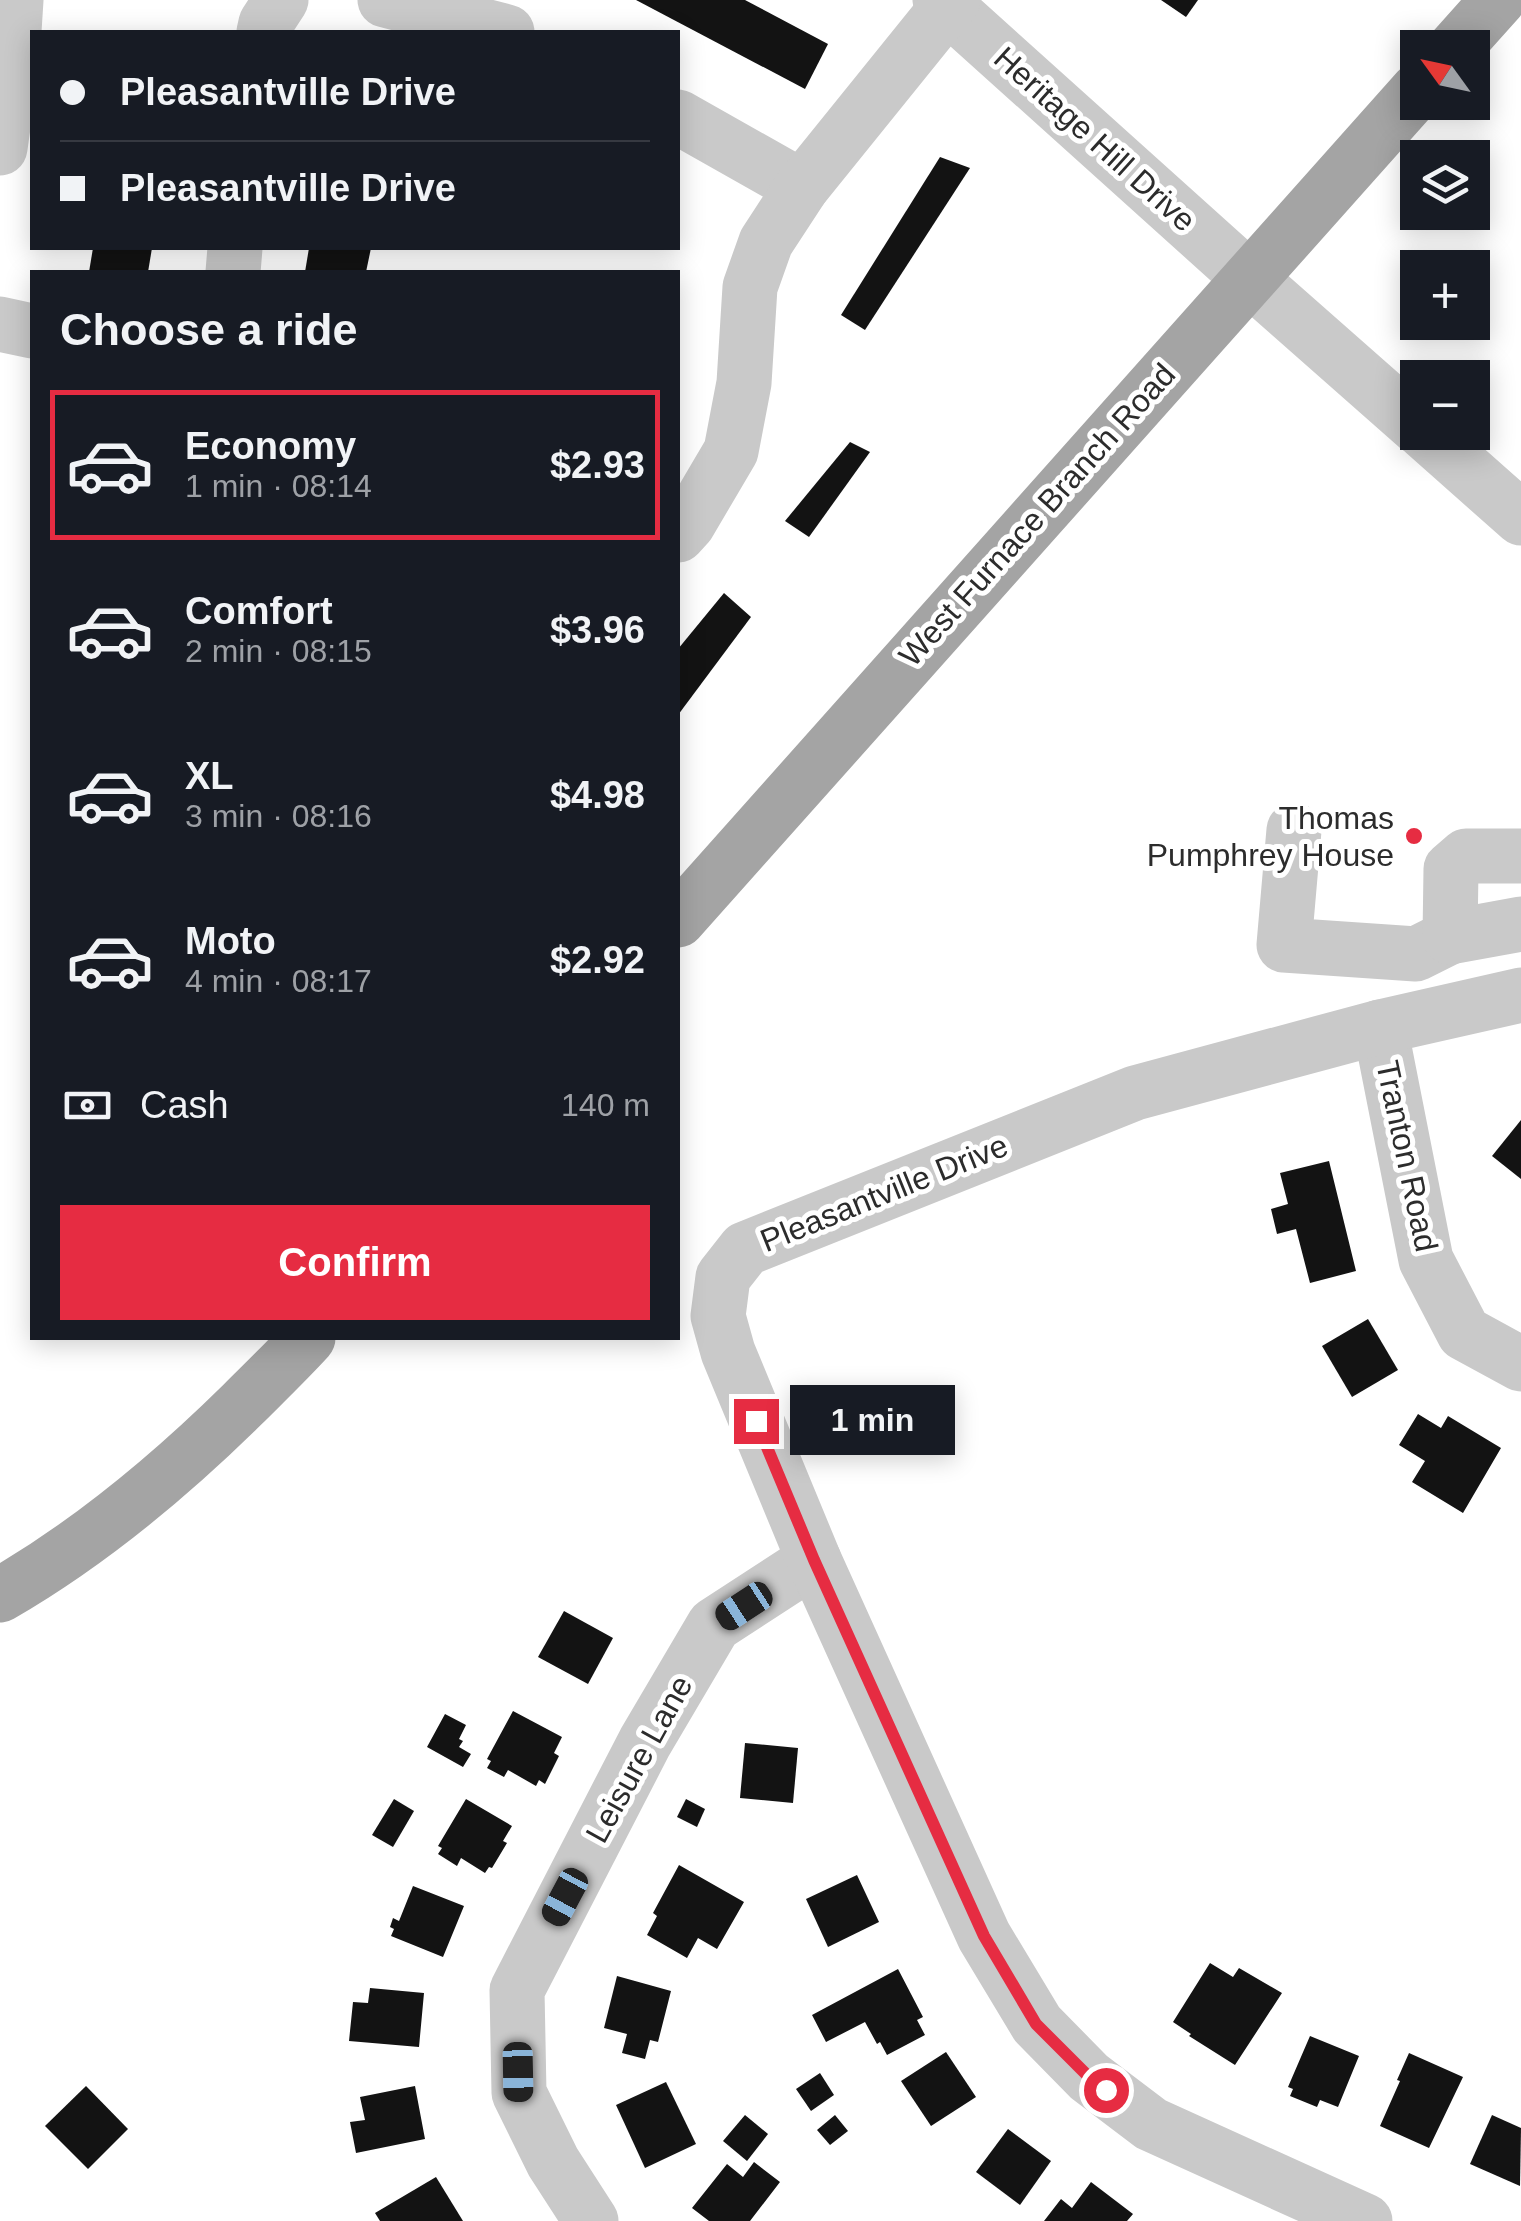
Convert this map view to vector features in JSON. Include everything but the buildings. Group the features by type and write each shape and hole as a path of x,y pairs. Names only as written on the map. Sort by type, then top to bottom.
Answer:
{"main road":[{"path":"1471,30 1498,0"},
{"name":"West Furnace Branch Road","path":"680,918 1400,110"},
{"path":"0,1595 50,1566 138,1501 306,1340"}],"street":[{"path":"0,148 16,0"},
{"path":"264,30 281,0"},
{"path":"386,0 498,30"},
{"path":"680,533 731,450 744,383 750,286 766,242 802,187 947,2"},
{"name":"Heritage Hill Drive","path":"947,2 1249,278"},
{"path":"680,118 802,187"},
{"path":"1249,278 1400,411"},
{"path":"0,324 30,331"},
{"path":"1444,450 1521,518"},
{"path":"1294,830 1284,945 1416,954 1450,937 1521,924"},
{"path":"1450,937 1451,869 1466,856 1521,856"},
{"name":"Pleasantville Drive","path":"1364,2221 1151,2124 1089,2077 1036,2024 984,1936 814,1560 728,1352 718,1316 723,1277 744,1248 1136,1093 1380,1027 1521,995"},
{"name":"Tranton Road","path":"1380,1027 1426,1260 1464,1333 1521,1364"},
{"name":"Leisure Lane","path":"591,2221 553,2162 518,2093 517,1990 645,1742 714,1625 814,1560"}],"place":[{"name":"Thomas Pumphrey House","path":"1414,836"}],"route":[{"path":"756,1421 814,1560 984,1936 1036,2024 1106,2090"}]}
